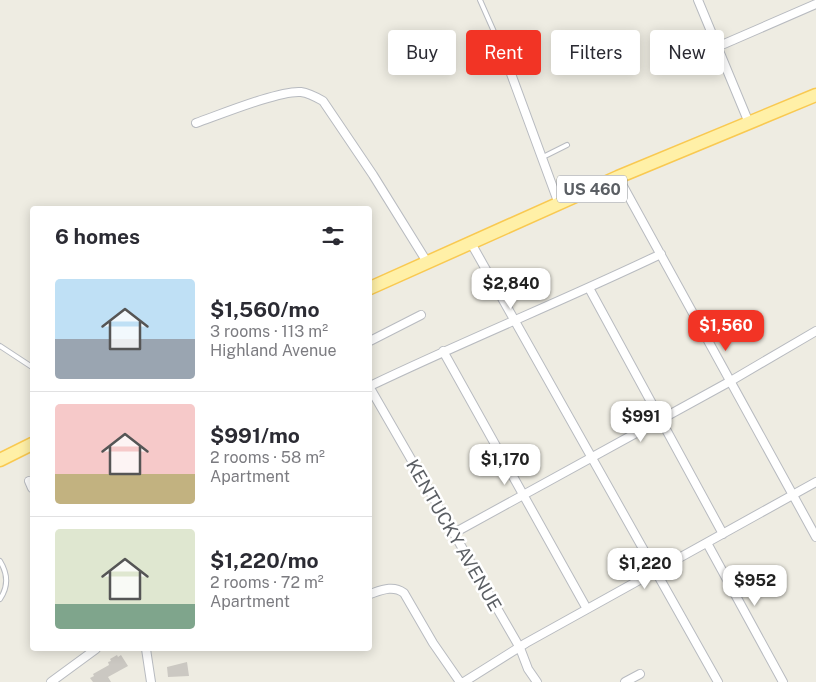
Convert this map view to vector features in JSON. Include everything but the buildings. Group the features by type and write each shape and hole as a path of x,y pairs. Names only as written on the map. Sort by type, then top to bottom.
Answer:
{"main road":[{"name":"US 460","path":"372,287 618,178 816,95"},
{"path":"0,460 30,445"}],"street":[{"path":"698,0 709,30"},
{"path":"724,44 816,4"},
{"path":"724,65 749,123"},
{"path":"512,75 559,204"},
{"path":"196,123 282,94 301,92 314,96 322,101 373,175 427,262"},
{"path":"618,178 816,537"},
{"path":"471,243 718,682"},
{"path":"372,386 661,254"},
{"path":"589,288 723,534"},
{"path":"372,340 421,315"},
{"path":"454,533 729,382 816,331"},
{"path":"443,352 587,610"},
{"name":"KENTUCKY AVENUE","path":"372,390 520,648 528,669 537,682"},
{"path":"464,682 520,648 816,482"},
{"path":"707,543 783,682"},
{"path":"372,593 392,588 404,593 432,643 460,682"},
{"path":"51,682 93,651"},
{"path":"146,651 151,682"},
{"path":"625,682 640,674"}],"lane":[{"path":"480,0 493,30"},
{"path":"543,157 568,145"},
{"path":"0,346 30,366"},
{"path":"0,561 7,579 6,587 0,599"}]}
